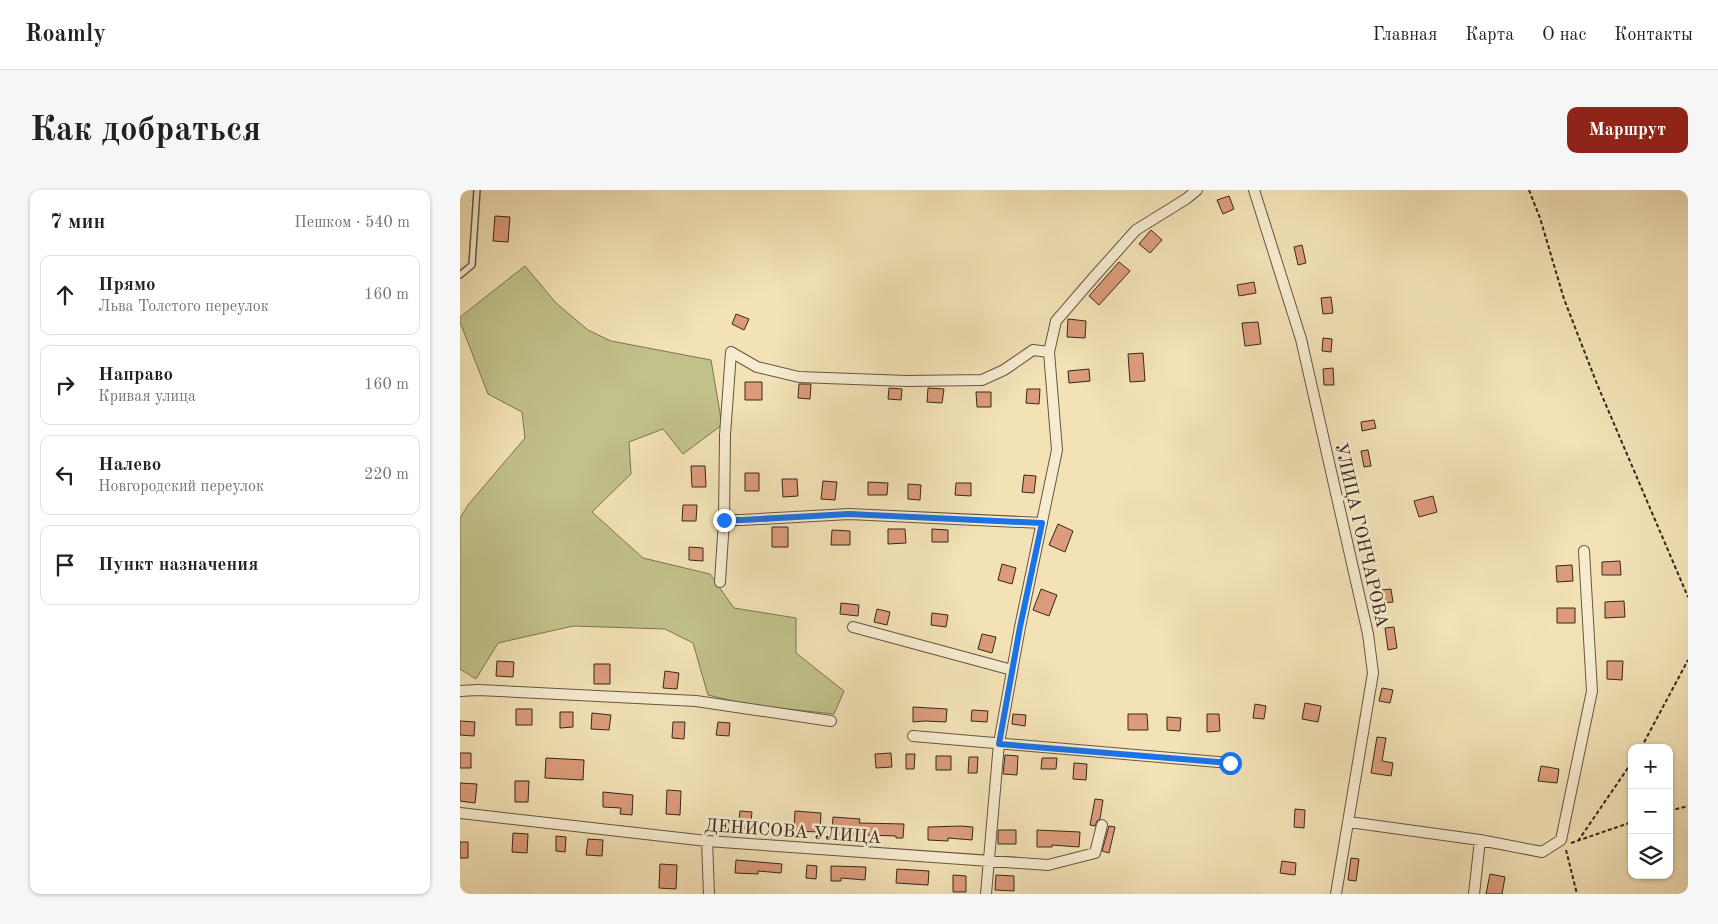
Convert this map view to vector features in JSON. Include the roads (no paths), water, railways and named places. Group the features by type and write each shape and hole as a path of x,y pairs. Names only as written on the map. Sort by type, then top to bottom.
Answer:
{"street":[{"path":"986,894 999,744 1012,670 1058,450 1048,352 1056,321 1136,230 1197,190"},
{"name":"УЛИЦА ГОНЧАРОВА","path":"1254,190 1301,339 1368,634 1373,674 1336,894"},
{"path":"720,582 724,520 725,435 731,352 757,367 799,376 907,382 982,380 1004,370 1033,350 1048,352"},
{"path":"724,520 849,514 1042,523"},
{"path":"1349,822 1480,840 1542,852 1561,840 1592,691 1584,552"},
{"path":"853,627 1012,670"},
{"path":"460,691 478,690 696,701 831,721"},
{"path":"914,736 1230,763"},
{"name":"ДЕНИСОВА УЛИЦА","path":"460,813 707,841 1048,865 1095,853 1102,825"},
{"path":"1474,894 1480,840"},
{"path":"707,841 709,894"}],"lane":[{"path":"460,275 472,265 477,190"}]}
